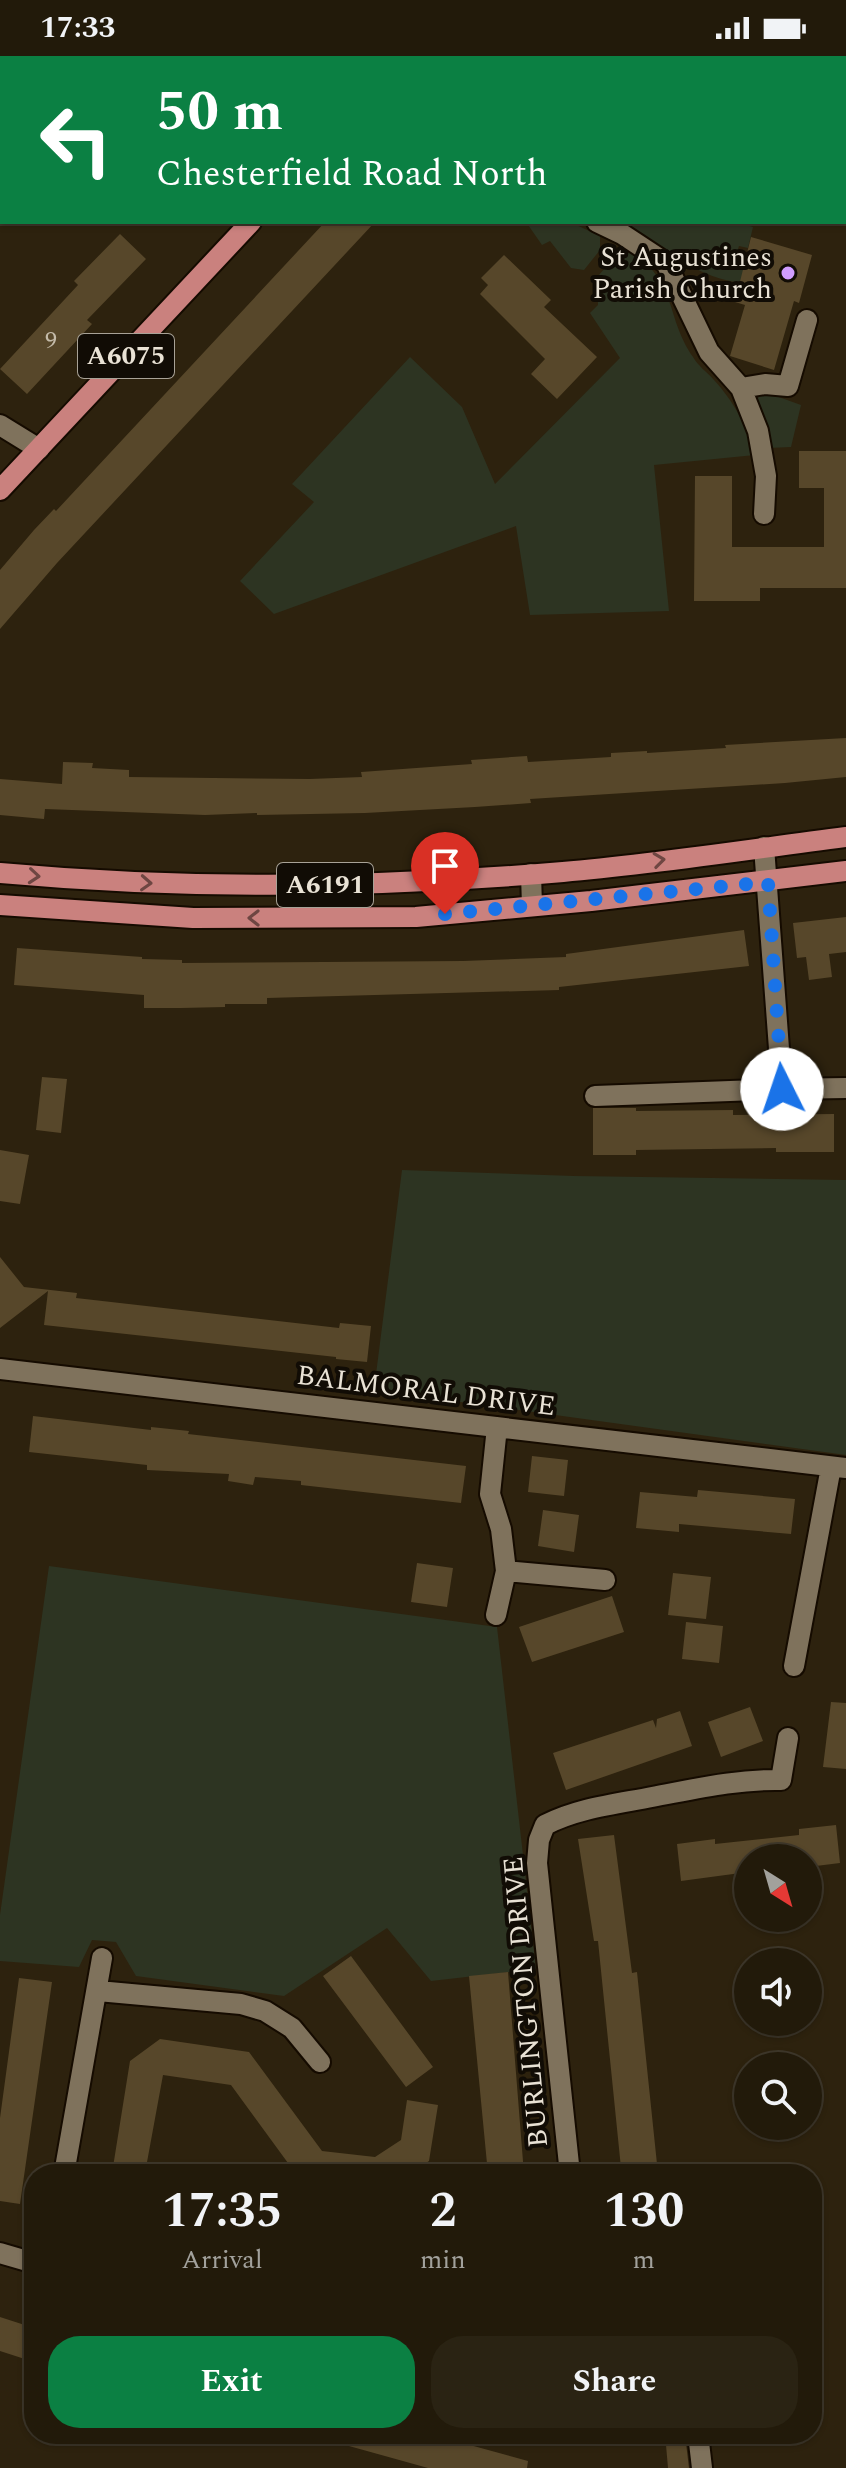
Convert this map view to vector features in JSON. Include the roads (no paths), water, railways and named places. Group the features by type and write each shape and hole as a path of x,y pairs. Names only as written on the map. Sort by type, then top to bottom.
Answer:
{"main road":[{"name":"A6075","path":"0,490 249,224"},
{"name":"A6191","path":"0,873 195,886 365,884 531,874 846,837"},
{"name":"A6191","path":"0,905 193,918 416,917 768,882 846,871"}],"street":[{"path":"601,224 666,263 709,352 741,388 758,431 766,476 764,514"},
{"path":"741,388 765,384 788,386 807,320"},
{"path":"0,425 39,449"},
{"path":"764,847 782,1089"},
{"path":"531,874 532,906"},
{"path":"595,1096 846,1088"},
{"name":"BALMORAL DRIVE","path":"0,1369 838,1468"},
{"path":"496,1615 506,1571 501,1529 490,1494 497,1427"},
{"path":"794,1666 838,1468"},
{"path":"506,1571 605,1580"},
{"name":"BURLINGTON DRIVE","path":"569,2164 537,1863 539,1840 545,1825 562,1816 589,1809 747,1779 781,1780 788,1738"},
{"path":"66,2164 102,1958"},
{"path":"98,1991 241,2004 265,2011 292,2028 320,2062"},
{"path":"0,2253 24,2260"},
{"path":"699,2444 702,2468"}],"place":[{"name":"St Augustines Parish Church","path":"788,273"}]}
